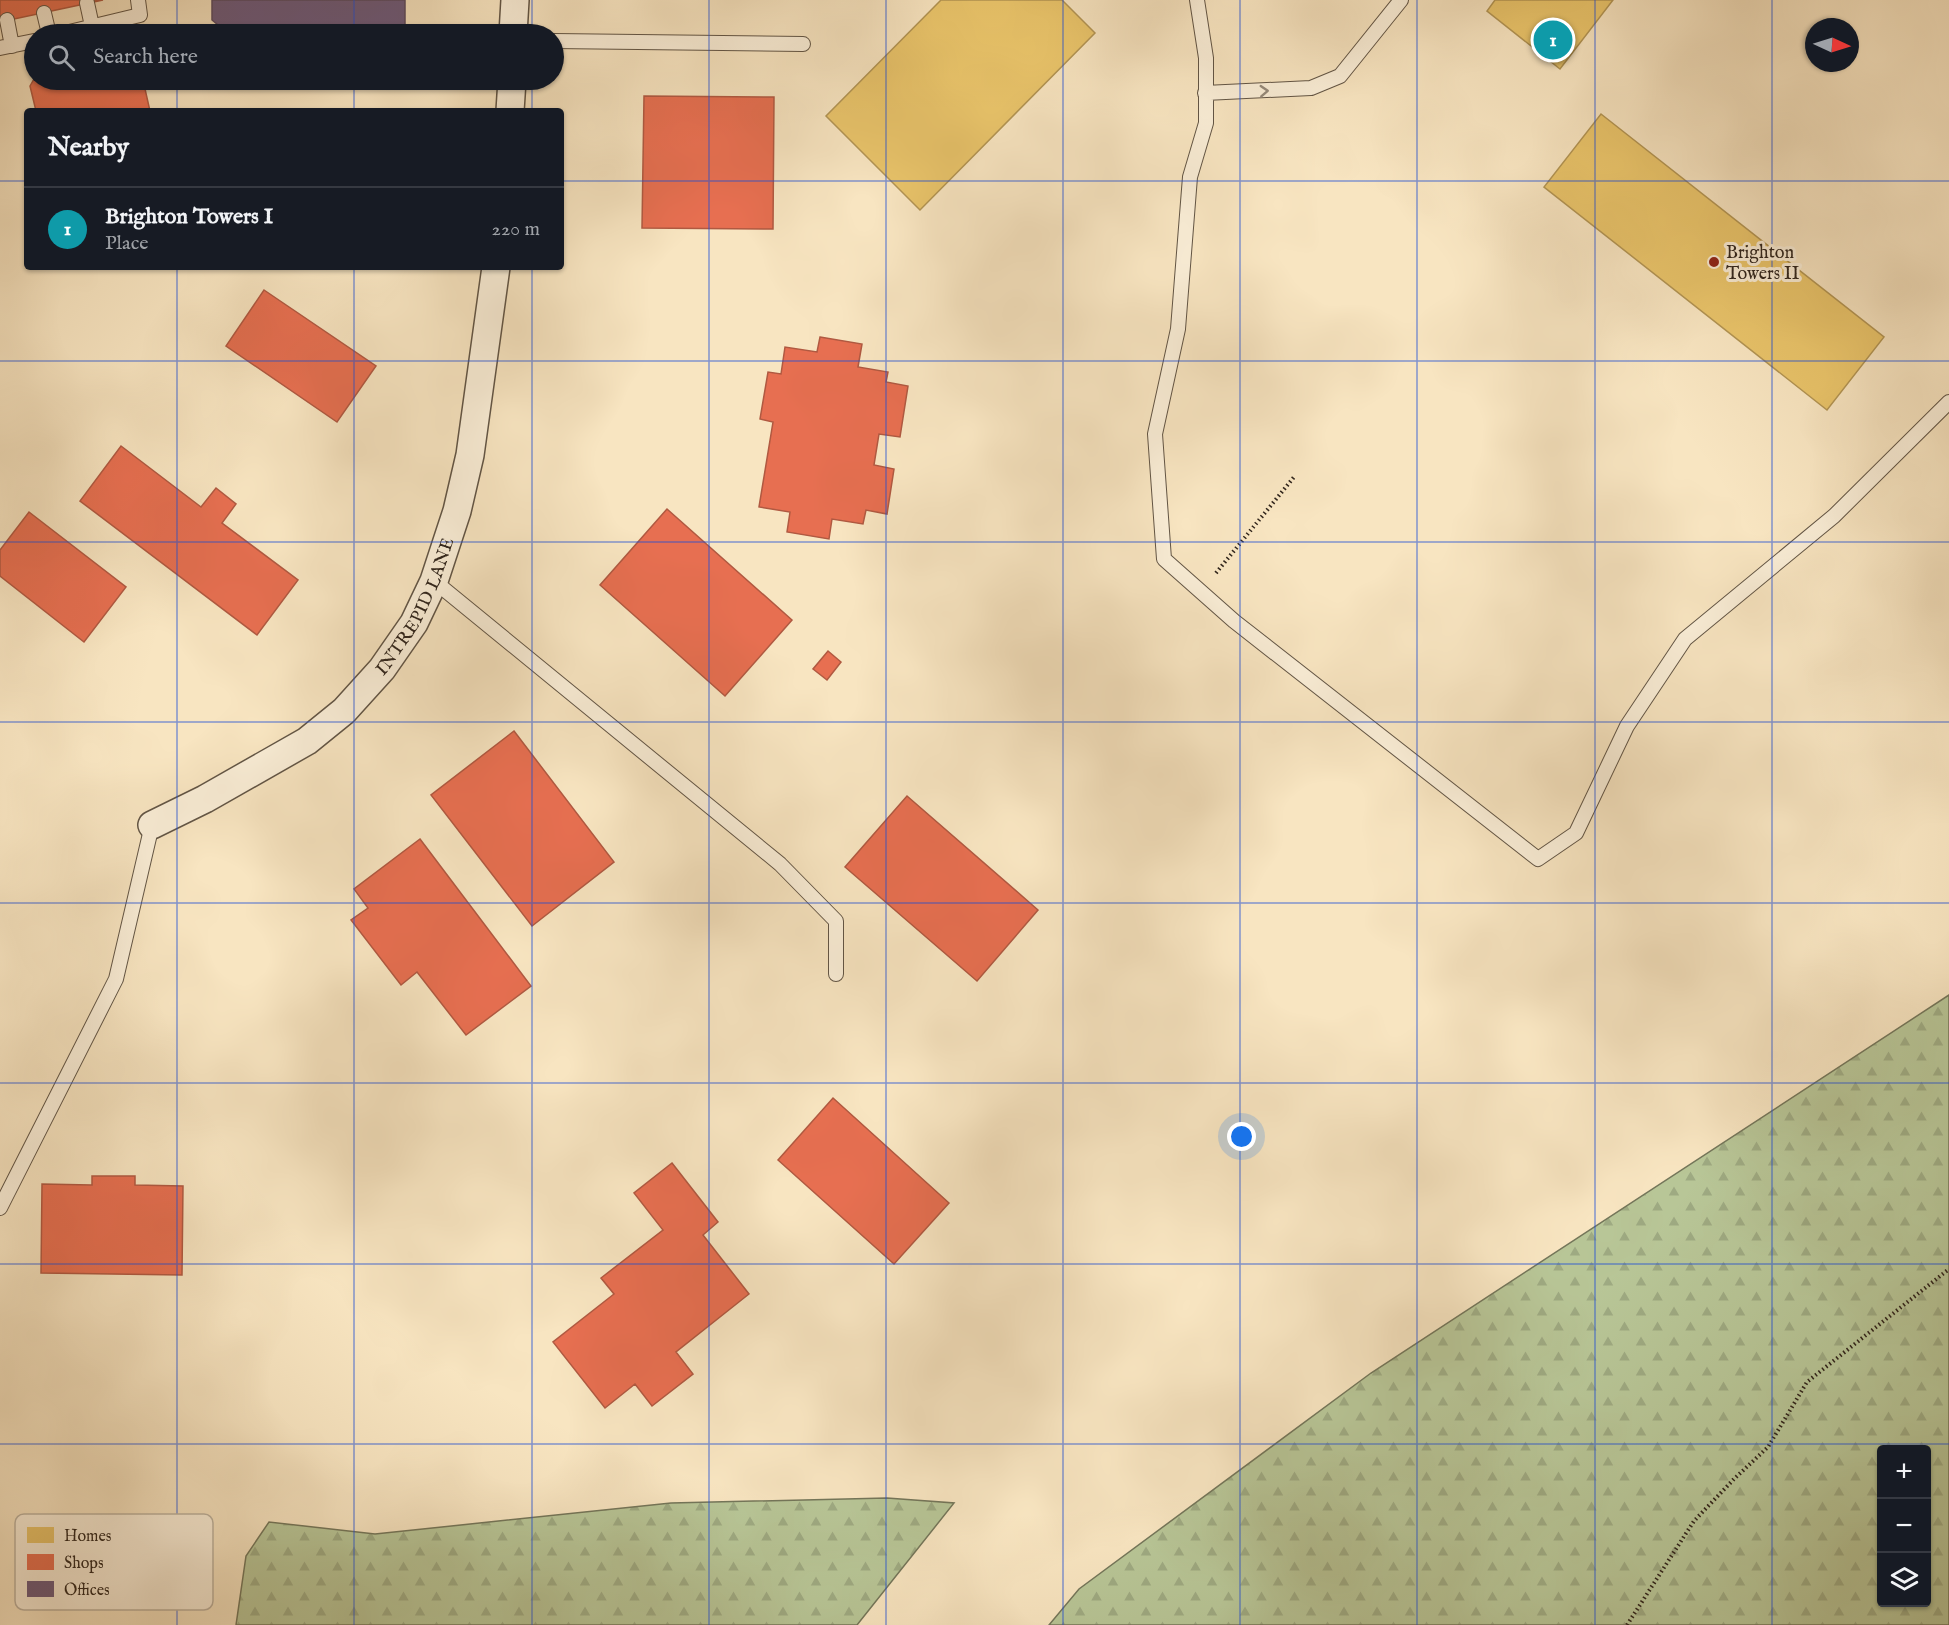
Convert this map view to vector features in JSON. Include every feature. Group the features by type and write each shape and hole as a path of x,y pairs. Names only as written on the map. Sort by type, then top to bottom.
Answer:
{"street":[{"path":"514,24 515,0"},
{"path":"510,108 511,90"},
{"name":"INTREPID LANE","path":"152,825 205,799 307,741 344,711 382,669 414,623 434,581 457,511 470,455 496,270"}],"lane":[{"path":"101,24 140,15 138,0"},
{"path":"1197,0 1206,58 1206,123 1190,177 1178,329 1155,434 1164,559 1234,621 1538,859 1576,833 1627,726 1685,639 1834,516 1949,402"},
{"path":"1206,93 1311,88 1340,76 1401,0"},
{"path":"87,3 92,24"},
{"path":"44,13 47,24"},
{"path":"7,20 6,47 24,43"},
{"path":"564,41 803,44"},
{"path":"434,581 780,864 836,921 836,974"},
{"path":"0,1208 116,979 152,825"}],"path":[{"path":"1218,582 1215,573 1294,477"},
{"path":"1627,1625 1694,1521 1768,1447 1807,1382 1949,1269"}],"green space":[{"path":"1949,995 1949,1625 1049,1625 1079,1589 1371,1373"},
{"path":"887,1498 954,1503 857,1625 236,1625 246,1556 269,1522 375,1534 671,1503"}],"building: Homes":[{"path":"941,0 1062,0 1095,33 920,210 826,116"},
{"path":"1495,0 1613,0 1560,69 1487,11"},
{"name":"Brighton Towers II","path":"1601,114 1884,337 1827,410 1544,187"}],"building: Shops":[{"path":"0,0 103,0 0,22"},
{"path":"31,90 145,90 149,108 35,108"},
{"path":"644,96 774,97 773,229 642,228"},
{"path":"264,290 376,366 337,422 226,346"},
{"path":"820,337 862,344 858,367 888,372 886,382 908,386 900,437 879,434 874,465 894,469 887,514 866,510 863,524 832,519 829,539 787,532 790,512 759,507 773,422 760,419 768,372 781,374 785,347 817,352"},
{"path":"121,446 201,507 216,488 236,504 222,523 298,580 257,635 80,501"},
{"path":"667,509 792,620 725,696 600,585"},
{"path":"29,512 126,587 84,642 0,576 0,550"},
{"path":"828,651 841,662 827,680 813,669"},
{"path":"514,731 614,862 532,926 431,795"},
{"path":"907,796 1038,910 977,981 845,867"},
{"path":"420,839 531,986 466,1035 417,972 401,985 351,920 368,908 354,889"},
{"path":"833,1098 949,1203 894,1264 778,1160"},
{"path":"672,1163 718,1222 703,1235 749,1294 676,1352 693,1374 652,1406 635,1384 605,1408 553,1342 614,1294 601,1278 663,1230 634,1193"},
{"path":"92,1176 135,1176 135,1185 183,1186 182,1275 41,1273 42,1184 92,1185"}],"building: Offices":[{"path":"212,0 405,0 405,24 217,24 212,20"}],"place":[{"name":"Brighton Towers I","path":"1553,40"},
{"name":"Brighton Towers II","path":"1714,262"}]}
